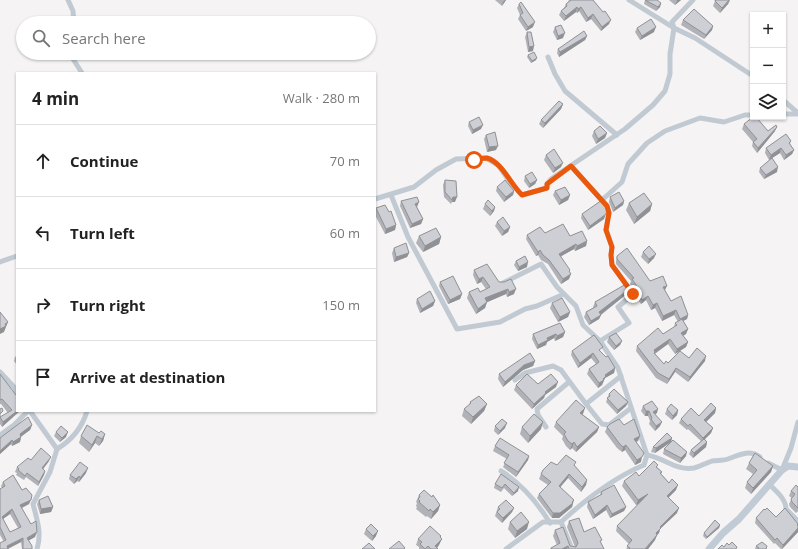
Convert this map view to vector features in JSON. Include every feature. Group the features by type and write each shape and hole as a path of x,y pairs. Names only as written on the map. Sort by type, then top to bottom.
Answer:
{"street":[{"path":"68,0 73,11 73,16"},
{"path":"629,0 674,28 695,38 750,74"},
{"path":"376,199 414,187 436,170 456,159 486,158 498,165 510,182 522,195 547,188 547,184 551,180 617,135 653,105 665,91 670,74 670,54 674,28 672,22 693,0"},
{"path":"548,57 555,74 565,91 617,135"},
{"path":"74,60 81,72"},
{"path":"786,103 798,114"},
{"path":"786,114 798,114"},
{"path":"602,200 619,185 624,178 628,164 646,143 665,131 700,118 724,122 745,115 750,115"},
{"path":"571,166 588,182 607,206 609,213 606,230 612,247 612,265 633,294 618,307 629,324 600,341"},
{"path":"391,195 408,237 457,329 500,322 525,309 537,306 564,294"},
{"path":"0,262 16,256"},
{"path":"501,284 541,264 557,287 576,306 583,325 600,341 618,368 631,408 642,433 642,442 647,455 644,466 633,470 584,500 561,522 543,522 506,549"},
{"path":"515,380 525,373 553,366 561,370 602,424 609,425 631,408"},
{"path":"0,372 15,388 16,392"},
{"path":"586,404 621,376"},
{"path":"546,427 538,415 537,409 569,382"},
{"path":"0,435 28,412"},
{"path":"30,412 57,449"},
{"path":"37,549 40,540 39,527 33,504 36,494 50,472 57,449 68,443 78,430 87,412"},
{"path":"782,470 798,422"},
{"path":"647,455 657,456 674,466 684,469 751,452 768,464 782,470"},
{"path":"709,549 723,533 739,519 782,470 788,466 798,467"},
{"path":"501,471 514,479 528,492 541,508 550,523"},
{"path":"769,484 784,500 786,503 786,509 798,521"},
{"path":"561,522 572,549"}],"building":[{"path":"571,0 593,0 603,12 605,11 611,20 602,27 593,14 588,18 581,7 578,9 577,7 566,16 561,11"},
{"path":"645,0 657,0 661,3 658,7"},
{"path":"729,0 722,8 715,1"},
{"path":"521,2 535,22 528,27 520,15 523,13 519,4"},
{"path":"694,9 713,26 706,35 683,20"},
{"path":"651,19 656,27 642,36 637,28"},
{"path":"561,25 565,33 558,36 555,27"},
{"path":"584,31 587,36 560,52 558,49"},
{"path":"527,32 531,32 534,46 529,47"},
{"path":"534,52 537,58 532,61 528,55"},
{"path":"559,101 563,104 545,123 541,120"},
{"path":"479,117 483,125 473,130 469,122"},
{"path":"750,119 759,120 768,131 776,125 777,127 758,148 753,142 757,139 744,124"},
{"path":"600,126 607,133 598,139 594,131"},
{"path":"495,132 498,146 489,147 486,135"},
{"path":"786,134 791,141 789,143 794,150 786,155 781,148 771,155 766,148"},
{"path":"554,149 563,163 555,168 546,155"},
{"path":"772,158 778,167 766,175 760,168"},
{"path":"532,172 537,180 530,184 525,176"},
{"path":"445,180 456,181 457,197 453,197 452,200 445,192"},
{"path":"505,180 514,191 506,197 497,187"},
{"path":"565,187 570,195 561,200 555,191"},
{"path":"619,192 624,201 615,208 610,197"},
{"path":"644,193 652,204 637,217 629,203"},
{"path":"417,197 419,202 415,204 423,219 412,224 401,201"},
{"path":"488,200 495,207 492,211 485,204"},
{"path":"602,200 607,209 606,214 590,226 582,214"},
{"path":"385,205 389,212 391,211 396,225 386,229 376,208"},
{"path":"503,217 510,227 504,231 497,222"},
{"path":"563,224 570,236 582,231 587,241 577,246 576,244 559,254 570,270 569,271 571,274 563,279 540,250 538,252 527,235 540,227 545,233"},
{"path":"436,228 441,237 425,246 419,236"},
{"path":"406,243 409,253 396,257 394,248"},
{"path":"649,246 656,254 649,259 643,252"},
{"path":"627,248 650,281 663,276 667,286 663,287 671,301 681,296 688,315 680,319 676,310 663,316 657,303 653,305 648,296 642,300 637,292 638,288 632,279 634,278 617,259 617,256"},
{"path":"525,256 528,262 519,267 516,261"},
{"path":"487,264 499,282 504,282 511,279 516,289 509,292 508,289 485,298 487,302 478,309 469,292 478,288 480,292 490,287 483,277 479,279 474,270"},
{"path":"453,276 462,294 450,300 440,282"},
{"path":"626,284 629,289 599,312 601,315 591,321 586,312 597,306 595,302"},
{"path":"430,291 435,301 422,309 417,299"},
{"path":"562,298 570,312 560,317 552,303"},
{"path":"0,312 8,322 5,324 6,326 0,329"},
{"path":"682,319 688,329 681,333 688,342 677,349 670,339 654,350 654,353 664,364 666,361 668,363 680,351 689,358 697,348 706,356 690,377 676,368 669,379 658,373 637,346 658,328 663,334 677,325 675,323"},
{"path":"560,323 565,332 557,336 556,334 547,338 548,340 538,345 533,334"},
{"path":"616,333 622,341 616,346 609,337"},
{"path":"594,335 603,347 599,350 606,357 608,356 615,368 605,375 604,380 599,383 589,369 599,362 593,353 580,363 572,351"},
{"path":"530,353 535,361 524,365 505,382 499,374"},
{"path":"0,374 16,395 16,412 3,422 0,417 12,410 2,399 0,400"},
{"path":"527,374 538,384 551,374 558,382 545,392 546,393 534,404 516,385"},
{"path":"614,389 628,402 618,410 607,398"},
{"path":"479,396 487,404 473,417 464,409 471,403 470,402"},
{"path":"576,400 585,408 580,413 599,427 577,447 574,442 572,444 568,441 564,434 566,432 556,422"},
{"path":"652,401 658,409 653,412 662,422 656,426 651,419 652,418 649,411 646,411 643,406"},
{"path":"711,403 716,408 704,420 713,428 703,438 690,424 688,426 681,419 691,408 699,416"},
{"path":"671,404 678,410 673,416 667,409"},
{"path":"2,408 3,411 0,414 0,409"},
{"path":"534,414 543,422 530,436 522,427"},
{"path":"28,417 32,425 20,434 21,437 13,442 12,440 0,451 0,438"},
{"path":"502,419 507,423 500,431 495,426"},
{"path":"619,419 624,425 634,419 640,436 634,439 644,453 642,457 637,460 626,445 623,447 607,427"},
{"path":"87,425 99,433 101,431 105,434 102,439 97,436 92,445 81,436"},
{"path":"61,426 68,432 62,438 56,432"},
{"path":"667,433 672,438 656,448 653,447"},
{"path":"500,438 529,456 518,472 504,463 509,455 495,446"},
{"path":"704,439 707,442 694,453 691,450"},
{"path":"673,440 687,452 681,458 664,449"},
{"path":"41,448 51,457 42,468 45,471 39,482 27,473 25,476 18,470 19,469 17,467 28,458 31,460"},
{"path":"755,453 773,466 753,488 747,482 757,470 749,463"},
{"path":"566,455 576,462 574,465 587,480 582,487 569,474 559,486 574,500 572,502 573,503 560,513 553,513 539,494 551,482 541,474 551,462 557,465"},
{"path":"654,461 658,465 656,467 662,472 660,473 669,483 672,479 678,485 667,496 679,508 660,527 661,528 656,533 657,535 645,549 629,549 630,548 627,546 632,540 617,526 648,494 638,500 624,481 636,472 639,476"},
{"path":"80,462 88,468 80,478 79,476 76,479 70,475"},
{"path":"501,474 519,487 514,493 505,484 502,488 495,484"},
{"path":"13,475 22,490 26,488 32,495 31,500 20,505 31,524 36,521 37,532 27,538 32,546 32,549 23,549 23,538 7,546 8,549 0,549 0,543 6,540 0,527 0,489 5,486 3,482","holes":["12,509 21,527 10,532 2,517"]},
{"path":"614,485 626,507 612,514 607,505 595,515 588,502 602,494 601,492"},
{"path":"796,485 798,487 798,508 791,499 795,494 791,491"},
{"path":"424,490 432,497 433,495 440,505 433,512 430,509 429,511 419,502 419,495"},
{"path":"48,496 53,507 41,509 39,500"},
{"path":"506,500 514,508 503,518 497,512 500,509 498,507"},
{"path":"767,508 776,517 785,508 798,524 798,528 783,545 777,538 775,540 756,518 764,509 765,510"},
{"path":"521,512 529,522 517,531 510,522"},
{"path":"579,518 584,532 595,527 602,540 600,541 604,549 569,549 568,546 562,549 551,549 560,543 555,530 563,527 570,546 576,547 578,543 569,521"},
{"path":"715,520 720,525 707,537 704,533"},
{"path":"371,524 378,531 373,536 366,529"},
{"path":"430,526 441,536 440,537 442,539 435,546 438,549 431,549 428,546 425,549 420,544 422,542 418,539"},
{"path":"399,541 405,548 404,549 389,549"},
{"path":"732,542 737,547 736,549 718,549 722,545 724,547 727,543 729,545"},
{"path":"762,542 767,546 766,549 758,549 759,548 756,546"},
{"path":"369,543 375,549 362,549"}],"route":[{"path":"474,160 486,158 498,165 516,190 522,195 547,188 547,184 551,180 571,166 588,182 596,195 607,206 609,213 606,230 612,247 612,265 633,294"}]}
